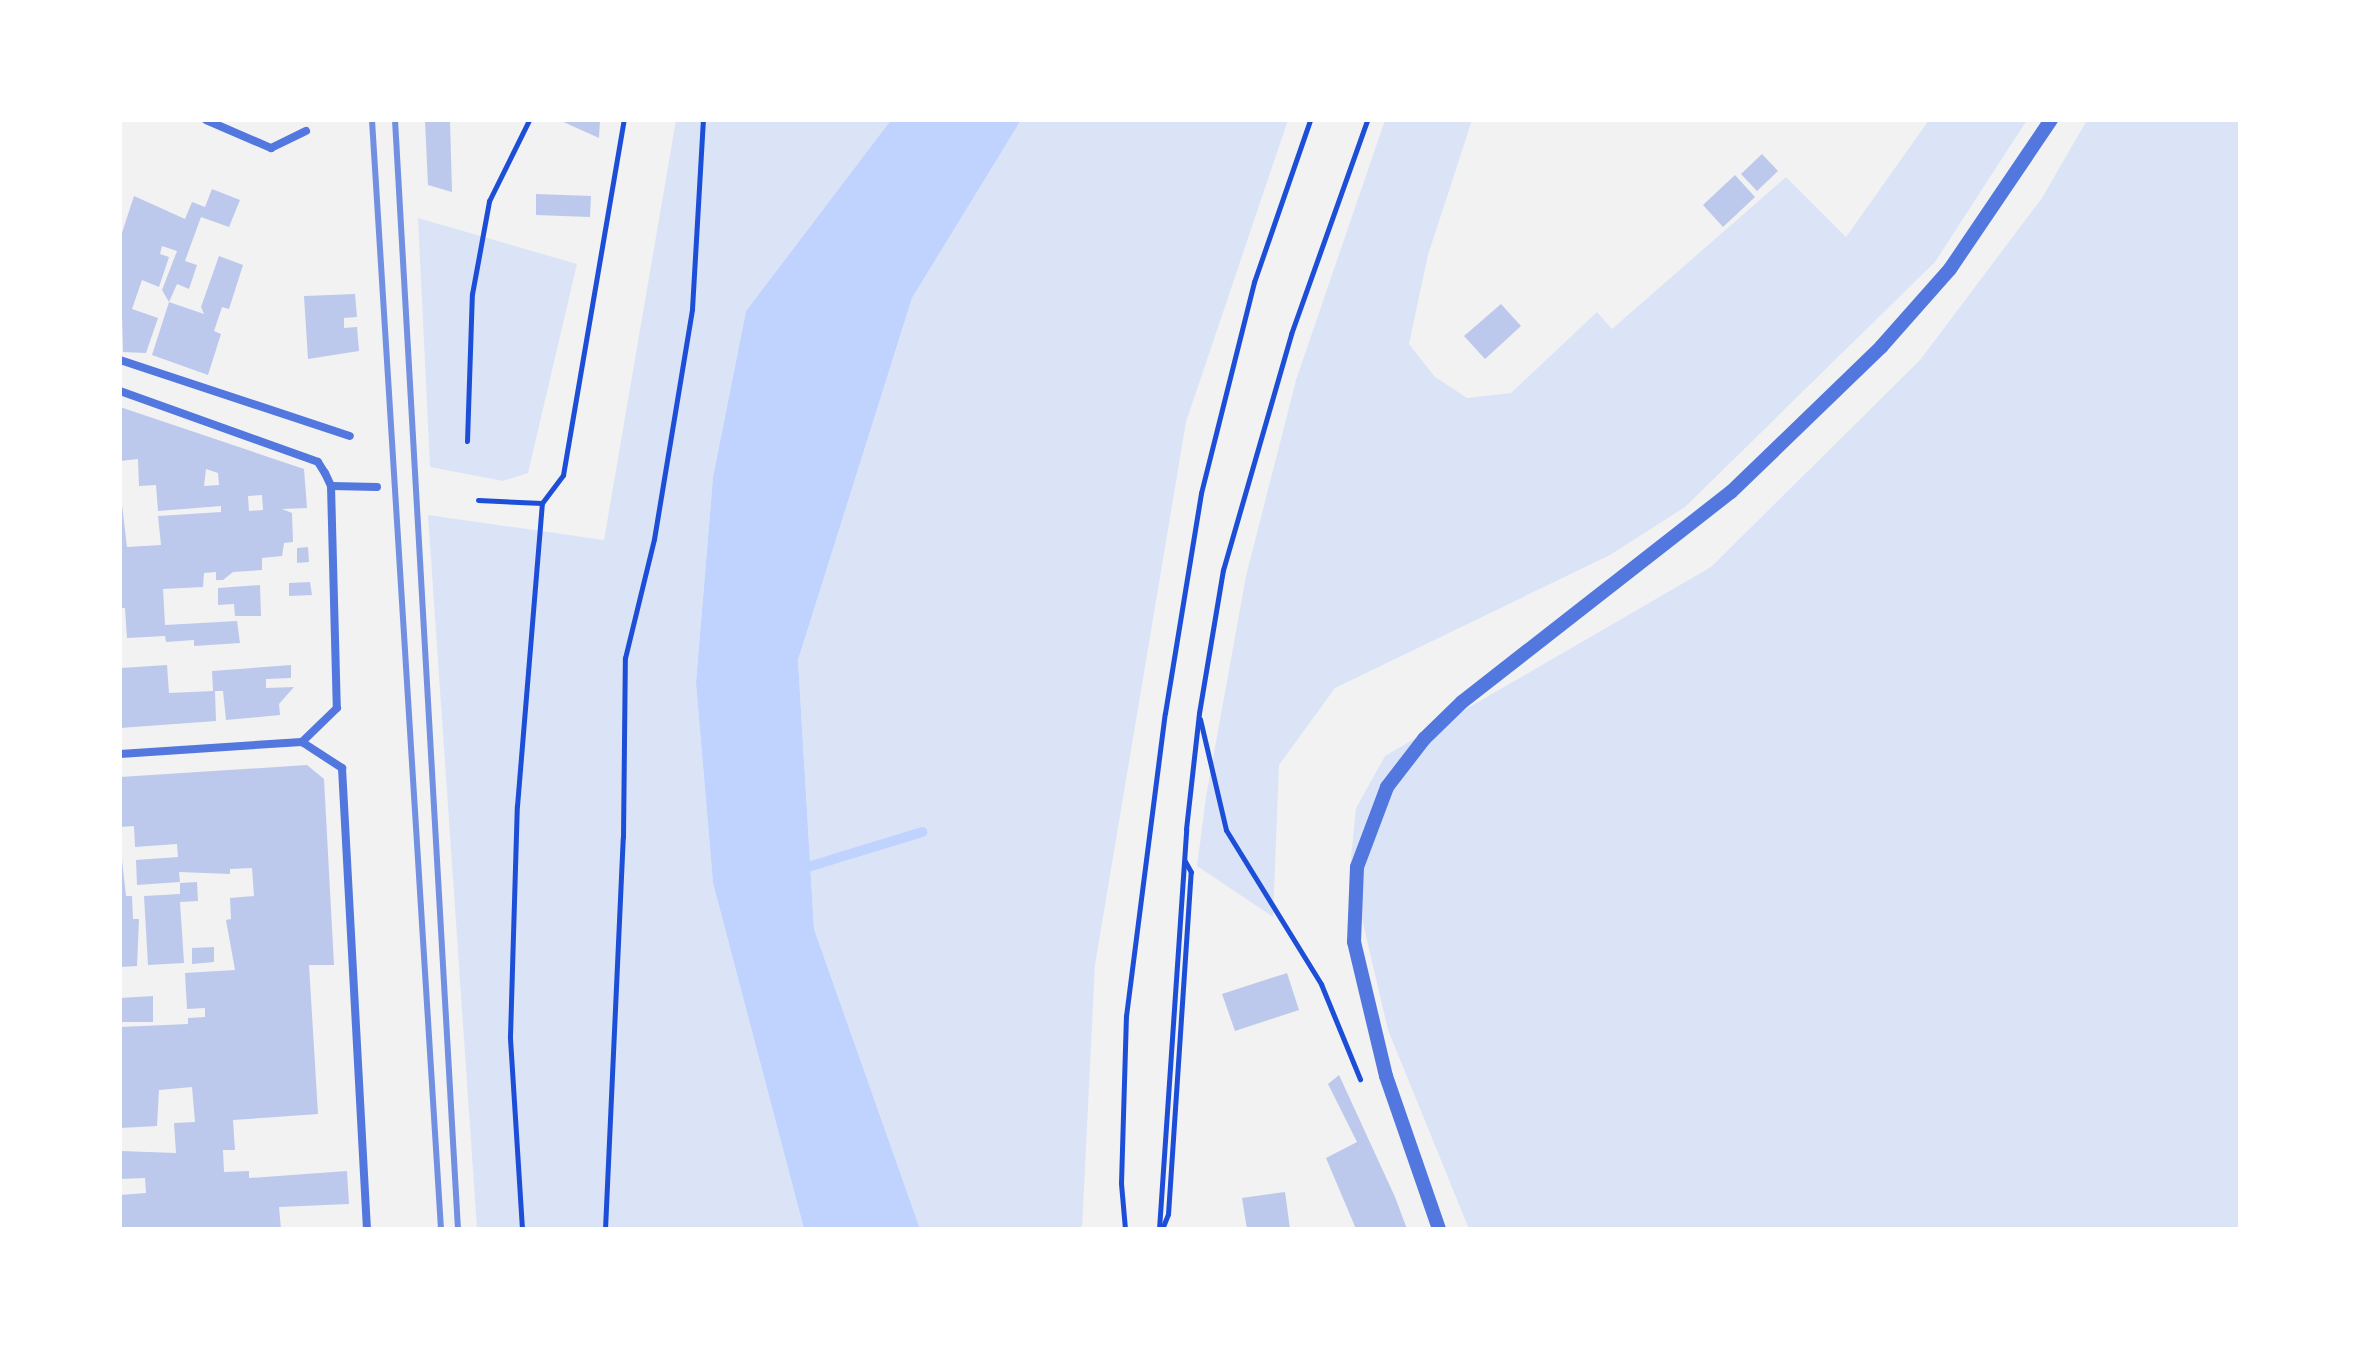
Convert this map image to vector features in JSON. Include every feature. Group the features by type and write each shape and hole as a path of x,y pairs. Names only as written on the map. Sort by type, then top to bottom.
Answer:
{"street":[{"path":"206,120 271,148 306,131"},
{"path":"1439,1229 1386,1076 1354,942 1357,867 1387,787 1424,739 1462,702 1731,492 1881,347 1950,269 2051,120"},
{"path":"120,360 350,436"},
{"path":"120,391 318,462 331,486 337,708 302,742"},
{"path":"331,486 377,487"},
{"path":"120,754 302,742 342,768 367,1229"}],"path":[{"path":"467,441 472,294 489,201 529,120"},
{"path":"522,1229 511,990 517,806 542,503 563,475 624,120"},
{"path":"605,1229 623,837 625,658 654,539 692,309 699,138 703,120"},
{"path":"1125,1229 1121,1183 1126,1016 1165,713 1201,493 1254,282 1310,120"},
{"path":"1161,1229 1168,1214 1191,872 1184,858 1199,713 1232,540 1291,334 1367,120"},
{"path":"478,500 542,503"},
{"path":"1199,713 1226,830 1331,1006"}],"shaded area":[{"path":"676,120 891,120 746,311 713,477 696,683 713,883 804,1229 477,1229 428,515 604,540"},
{"path":"1021,120 1288,120 1186,422 1095,965 1082,1229 920,1229 814,929 798,660 912,298"},
{"path":"1385,120 1472,120 1428,255 1409,344 1435,377 1467,398 1511,393 1597,312 1612,329 1786,177 1846,237 1929,120 2027,120 1935,262 1685,507 1610,555 1335,688 1279,765 1273,917 1197,866 1206,797 1246,576 1296,380"},
{"path":"2087,120 2240,120 2240,1228 1469,1229 1388,1030 1350,868 1356,808 1385,756 1711,567 1920,360 2042,198"},
{"path":"418,218 577,264 528,473 503,481 430,467"}],"water":[{"path":"891,120 1021,120 912,298 798,660 814,929 920,1229 804,1229 713,883 696,683 713,477 746,311"}],"building":[{"path":"425,120 450,120 452,192 428,185"},
{"path":"559,120 600,120 599,138"},
{"path":"1762,154 1778,171 1757,191 1741,174"},
{"path":"1735,175 1755,197 1723,227 1703,205"},
{"path":"212,189 240,200 229,227 201,217 185,261 197,265 189,289 177,284 169,302 162,290 177,251 162,246 160,254 169,257 159,287 142,280 132,309 158,318 146,353 123,352 120,239 134,196 185,219 192,202 205,207"},
{"path":"536,194 591,196 590,217 536,215"},
{"path":"219,256 243,265 229,309 222,307 214,331 221,334 208,375 152,355 169,302 204,314 201,307"},
{"path":"355,294 357,317 344,318 344,328 357,327 359,351 308,359 304,296"},
{"path":"1501,304 1521,326 1485,359 1464,336"},
{"path":"120,407 304,469 307,508 282,509 292,513 293,542 284,543 282,556 262,558 262,570 233,572 223,580 216,580 216,572 204,573 203,587 163,589 165,625 237,621 240,643 194,646 194,640 166,642 165,636 127,638 125,608 120,608 120,488 127,547 161,545 158,516 221,512 221,506 158,511 156,485 139,486 138,459 120,461","holes":["206,469 218,473 219,485 204,486","262,495 263,510 249,511 248,496"]},
{"path":"308,547 309,562 297,563 297,548"},
{"path":"310,582 312,595 289,596 289,583"},
{"path":"260,585 261,616 235,616 234,604 218,605 218,588"},
{"path":"167,665 169,693 213,691 212,671 291,665 291,678 266,679 266,688 294,687 279,704 280,715 226,720 223,691 215,691 216,721 120,728 121,668"},
{"path":"307,765 324,779 334,965 309,965 318,1114 233,1120 235,1150 223,1150 224,1172 249,1171 249,1178 347,1171 349,1204 279,1207 281,1229 120,1229 120,1195 146,1193 145,1178 120,1179 120,1151 176,1153 174,1123 195,1122 192,1087 159,1090 157,1126 120,1128 120,1027 188,1024 188,1018 205,1017 205,1008 187,1009 185,973 235,970 226,920 231,919 230,898 254,896 252,868 230,869 230,874 179,872 180,882 137,885 136,860 178,857 177,844 135,847 134,826 120,827 120,777"},
{"path":"120,842 126,896 132,896 133,919 139,919 137,966 120,967"},
{"path":"197,882 198,901 180,902 184,963 148,965 144,896 180,894 180,883"},
{"path":"214,947 214,962 192,964 192,948"},
{"path":"1287,973 1299,1010 1235,1031 1222,994"},
{"path":"153,996 153,1022 120,1022 120,998"},
{"path":"1339,1075 1407,1229 1356,1229 1326,1158 1357,1142 1328,1084"},
{"path":"1285,1192 1290,1229 1247,1229 1242,1198"}],"waterway":[{"path":"798,870 922,832"}],"railway":[{"path":"372,120 441,1229"},
{"path":"395,120 458,1229"}]}
